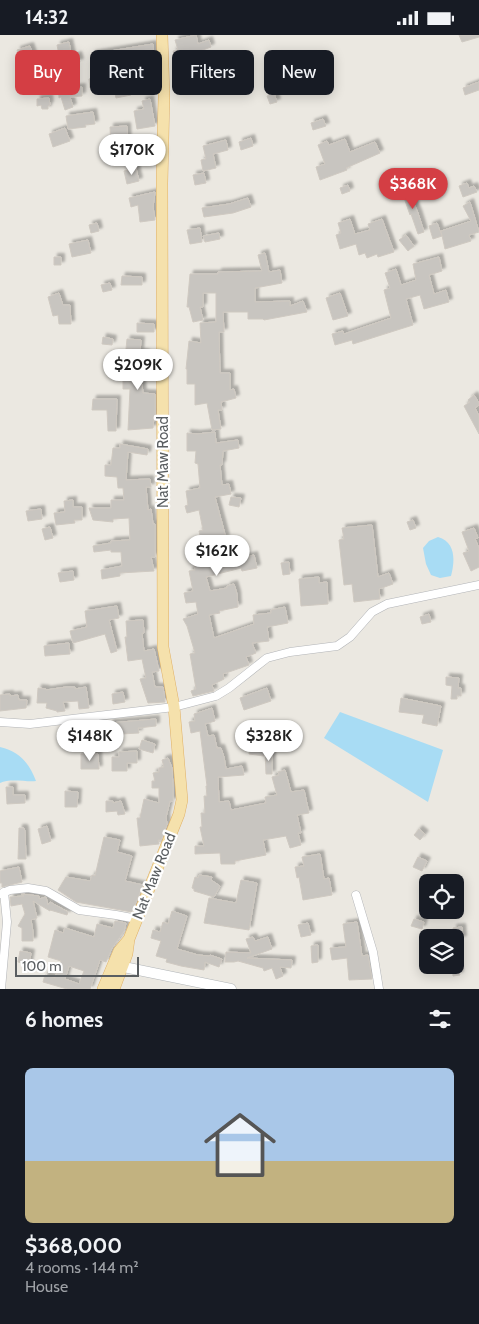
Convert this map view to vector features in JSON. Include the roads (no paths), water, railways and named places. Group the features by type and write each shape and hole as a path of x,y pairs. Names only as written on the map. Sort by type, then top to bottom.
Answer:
{"main road":[{"name":"Nat Maw Road","path":"114,989 119,951 129,939 180,814 182,800 174,707 163,647 162,183 164,96 162,35"},
{"name":"Nat Maw Road","path":"103,989 118,966"},
{"path":"118,966 231,989"}],"street":[{"path":"0,722 30,724 174,707 216,696 267,658 290,652 337,646 350,637 372,612 387,605 479,585"},
{"path":"1,989 6,921 2,893 28,888 46,891 79,910 137,919"},
{"path":"356,895 373,952 379,989"}],"water":[{"path":"438,537 448,543 453,553 451,576 440,578 431,575 426,564 423,548 429,541"},
{"path":"340,712 443,750 428,802 324,738"},
{"path":"0,747 13,752 23,759 36,781 13,780 0,783"}]}
